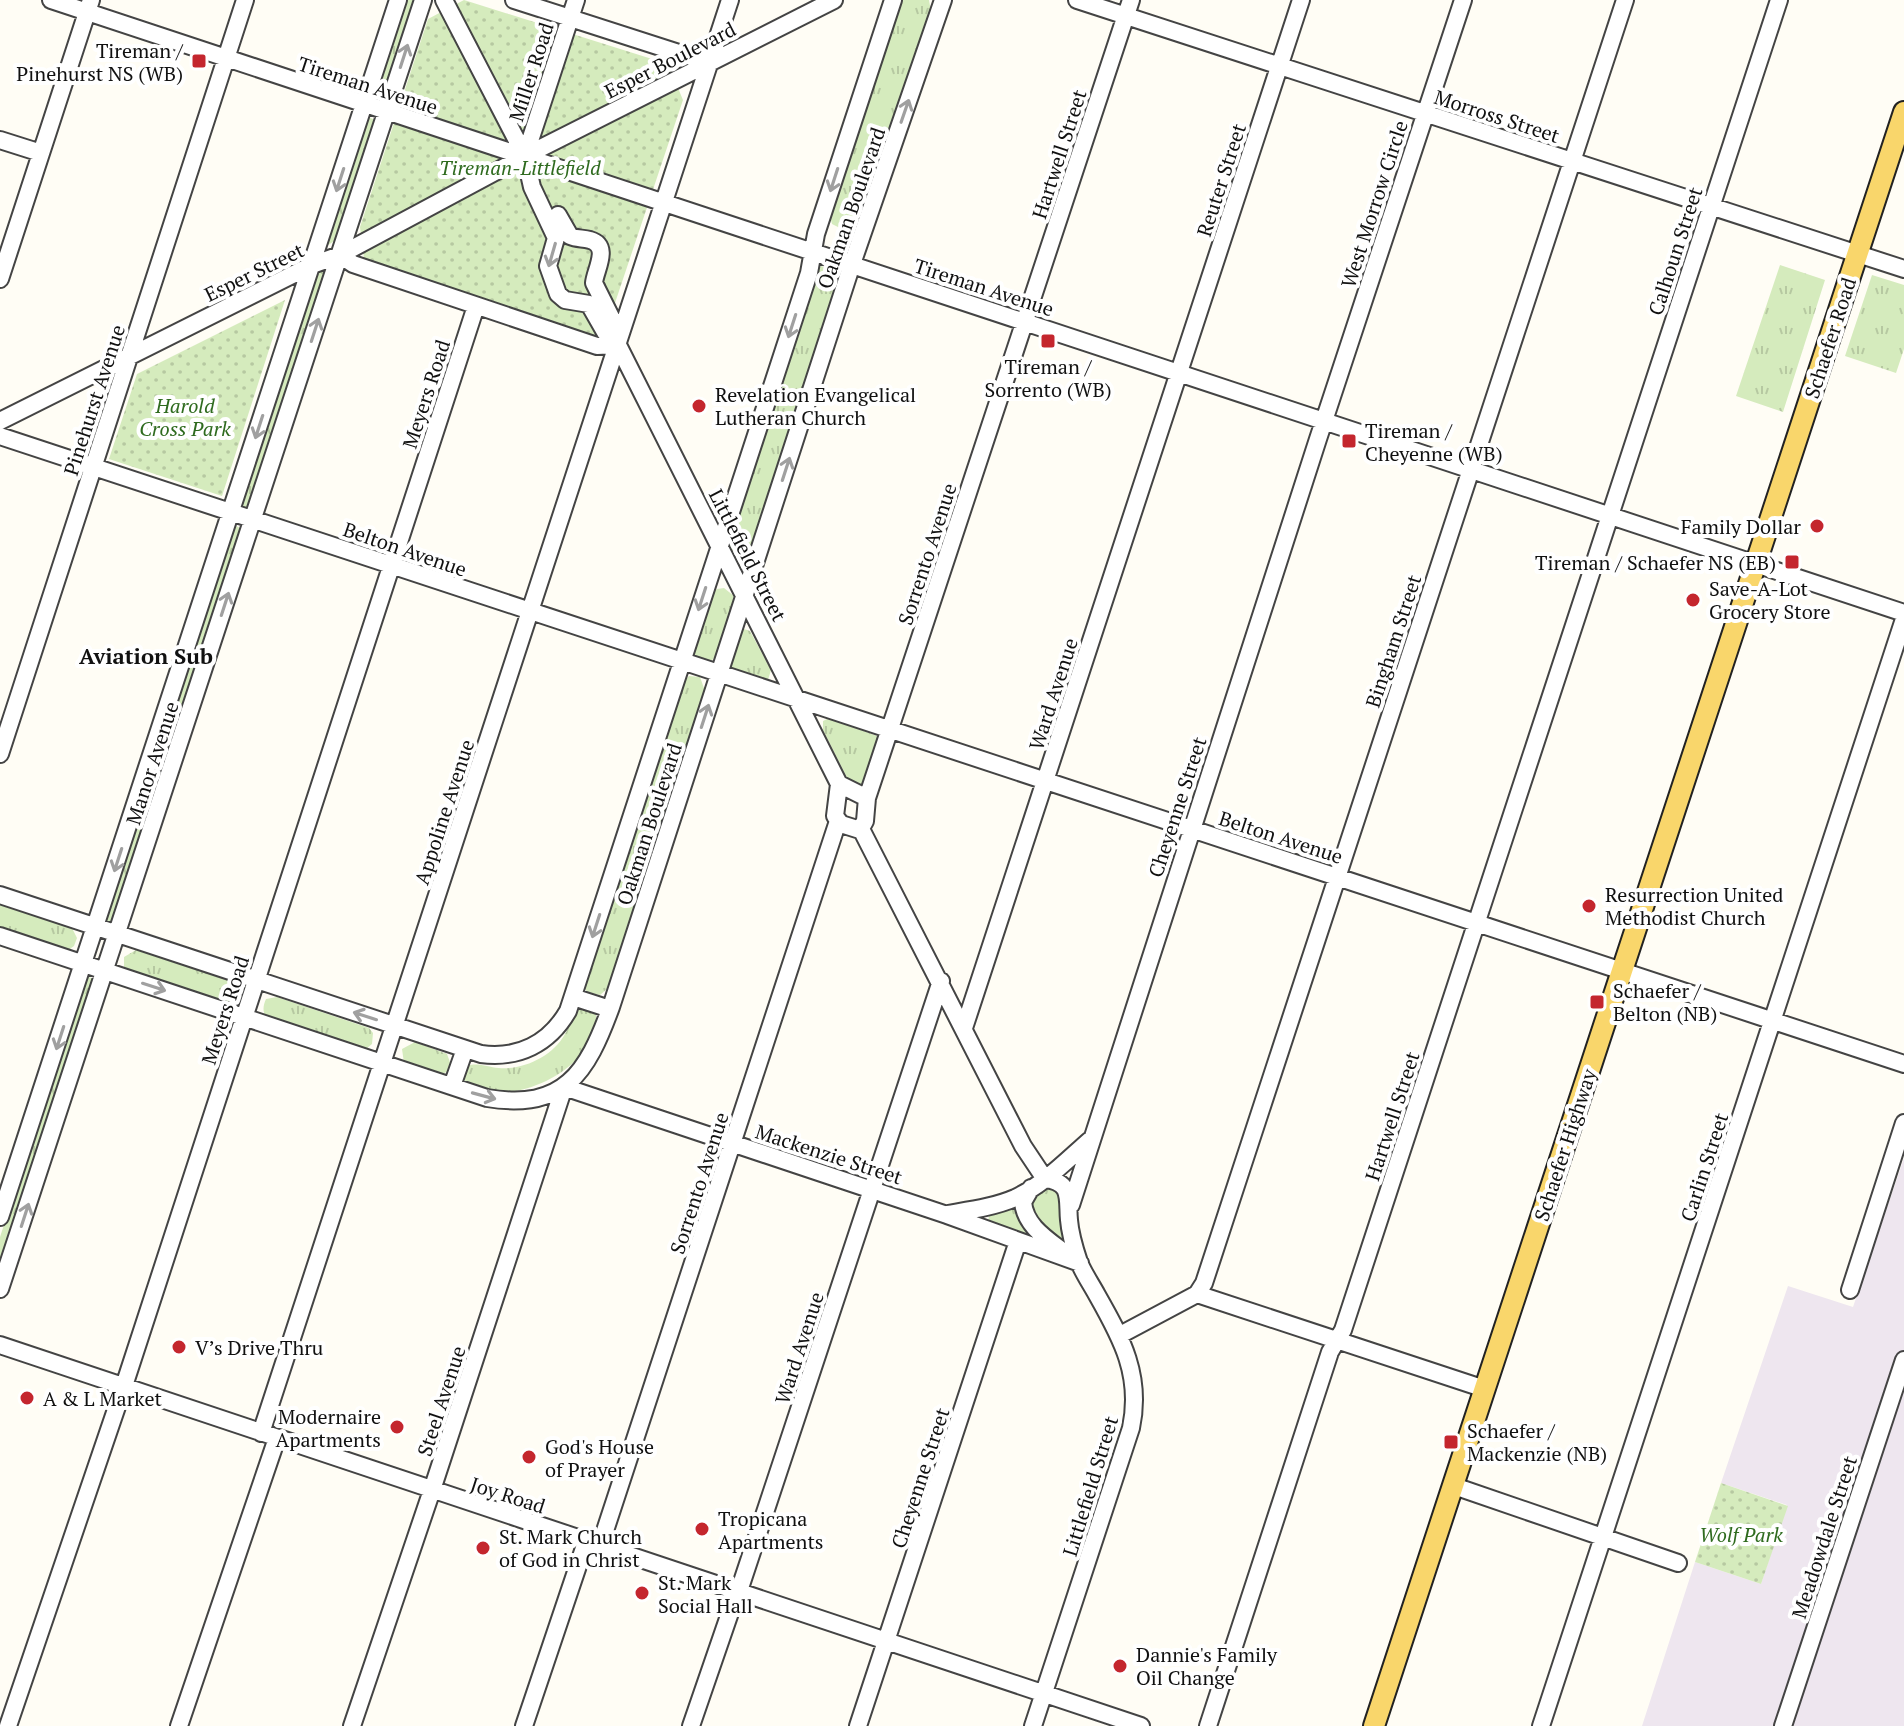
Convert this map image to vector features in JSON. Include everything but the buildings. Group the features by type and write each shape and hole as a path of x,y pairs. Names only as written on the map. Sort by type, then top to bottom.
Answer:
{"main road":[{"name":"Schaefer Road","path":"1756,564 1904,112"},
{"name":"Schaefer Highway","path":"1374,1726 1756,564"}],"street":[{"name":"Tireman Avenue","path":"51,0 89,6 225,59 386,113 525,156 1904,613"},
{"name":"Pinehurst Avenue","path":"0,754 245,0"},
{"name":"Manor Avenue","path":"0,1217 398,0"},
{"name":"Manor Avenue","path":"0,1289 423,0"},
{"path":"444,0 525,156"},
{"path":"514,0 710,63"},
{"name":"Miller Road","path":"525,156 576,0"},
{"name":"Appoline Avenue","path":"179,1726 383,1064 730,0"},
{"name":"Esper Boulevard","path":"525,156 834,0"},
{"name":"Oakman Boulevard","path":"0,895 465,1049 497,1056 529,1049 558,1027 573,997 809,273 813,251 893,0"},
{"name":"Oakman Boulevard","path":"0,936 487,1098 517,1102 542,1098 564,1087 589,1061 610,1009 852,264 943,0"},
{"name":"Morross Street","path":"1077,0 1128,8 1279,66 1904,269"},
{"name":"Reuter Street","path":"1179,373 1301,0"},
{"name":"West Morrow Circle","path":"1324,422 1463,0"},
{"name":"Bingham Street","path":"1197,1294 1204,1283 1625,0"},
{"name":"Calhoun Street","path":"1609,515 1779,0"},
{"path":"0,279 89,6"},
{"name":"Hartwell Street","path":"1024,322 1128,8"},
{"path":"0,140 41,153"},
{"name":"Esper Street","path":"0,421 312,265 340,255 525,156"},
{"name":"Littlefield Street","path":"525,156 542,182 567,233 577,239 593,241 600,248 601,261 594,283 615,325 618,345"},
{"name":"Littlefield Street","path":"525,156 532,187 556,238 548,266 558,294 565,300 589,304 605,332 618,345 839,784"},
{"path":"340,255 353,264 597,346 618,345"},
{"name":"Meyers Road","path":"8,1726 124,1386 476,306"},
{"name":"Sorrento Avenue","path":"861,829 865,821 867,798 1024,322"},
{"name":"Ward Avenue","path":"964,1028 1179,373"},
{"name":"Cheyenne Street","path":"1071,1205 1324,422"},
{"name":"Belton Avenue","path":"0,436 1622,970"},
{"name":"Hartwell Street","path":"1208,1726 1331,1350 1343,1330 1609,515"},
{"name":"Carlin Street","path":"1541,1726 1904,619"},
{"path":"839,784 867,798"},
{"name":"Sorrento Avenue","path":"524,1726 593,1544 733,1143 836,826 839,784"},
{"path":"836,826 861,829 941,981 1023,1146 1038,1183"},
{"path":"1622,970 1904,1064"},
{"name":"Ward Avenue","path":"691,1726 739,1591 941,981"},
{"path":"573,997 610,1009"},
{"path":"452,1086 465,1049"},
{"name":"Mackenzie Street","path":"564,1087 873,1189 1080,1263"},
{"name":"Steel Avenue","path":"352,1726 564,1087"},
{"path":"1850,1290 1904,1123"},
{"path":"947,1215 1006,1202 1038,1183 1090,1140"},
{"path":"1038,1183 1059,1183 1065,1188 1071,1205"},
{"name":"Littlefield Street","path":"1038,1183 1023,1202 1027,1219 1044,1237 1080,1263"},
{"name":"Littlefield Street","path":"1033,1726 1133,1418 1134,1377 1120,1335 1080,1263 1069,1218 1071,1205"},
{"name":"Cheyenne Street","path":"858,1726 1018,1241"},
{"path":"1120,1335 1197,1294 1485,1389"},
{"name":"Joy Road","path":"0,1345 1141,1726"},
{"name":"Meadowdale Street","path":"1783,1726 1904,1360"},
{"path":"1454,1486 1678,1563"}],"shaded area":[{"path":"1904,1158 1904,1726 1642,1726 1695,1562 1761,1584 1787,1505 1721,1483 1788,1286 1853,1307"}],"green space":[{"path":"403,0 415,0 384,96 375,98 373,96"},
{"name":"Tireman-Littlefield","path":"464,0 668,64 683,100 615,303 594,336 364,259 360,227 428,19"},
{"path":"901,0 929,0 931,12 856,229 844,230 832,224 829,212"},
{"path":"368,117 373,119 375,125 337,239 324,248 364,120"},
{"path":"1780,265 1825,280 1783,412 1736,396"},
{"path":"327,266 248,510 241,509 239,505 317,271"},
{"path":"821,266 837,272 839,277 751,547 740,553 732,550 728,542 817,270"},
{"path":"1872,275 1904,285 1904,349 1896,373 1845,356"},
{"name":"Harold Cross Park","path":"285,300 222,496 109,459 137,374"},
{"path":"234,525 242,529 112,924 105,922 105,914"},
{"path":"724,588 734,596 733,603 715,657 711,661 701,661 693,650 712,593"},
{"path":"744,629 750,631 771,670 768,680 731,669 729,663 740,632"},
{"path":"689,676 700,677 705,691 607,989 600,995 587,992 584,987 683,682"},
{"path":"829,718 877,736 860,789 851,786 823,730 823,721"},
{"path":"0,905 72,928 77,938 74,946 67,951 0,930"},
{"path":"136,950 230,981 234,987 234,997 227,1003 221,1003 127,971 124,957"},
{"path":"86,976 94,979 0,1274 0,1237"},
{"path":"277,997 369,1028 373,1033 372,1044 366,1049 267,1018 264,1013 266,999"},
{"path":"587,1008 596,1015 593,1035 582,1053 566,1069 546,1081 525,1089 502,1092 482,1089 464,1080 467,1066 509,1068 537,1060 560,1042 577,1010"},
{"path":"415,1042 447,1054 451,1065 448,1071 441,1075 404,1063 402,1049"},
{"path":"1047,1184 1060,1192 1067,1249 1031,1213 1031,1196"},
{"path":"1017,1201 1051,1248 988,1225 989,1214"},
{"name":"Wolf Park","path":"1721,1483 1788,1506 1761,1584 1695,1562"}],"place":[{"name":"Tireman / Pinehurst NS (WB)","path":"199,61"},
{"name":"Tireman / Sorrento (WB)","path":"1048,341"},
{"name":"Revelation Evangelical Lutheran Church","path":"699,406"},
{"name":"Tireman / Cheyenne (WB)","path":"1349,441"},
{"name":"Family Dollar","path":"1817,526"},
{"name":"Tireman / Schaefer NS (EB)","path":"1792,562"},
{"name":"Save-A-Lot Grocery Store","path":"1693,600"},
{"name":"Resurrection United Methodist Church","path":"1589,906"},
{"name":"Schaefer / Belton (NB)","path":"1597,1002"},
{"name":"V’s Drive Thru","path":"179,1347"},
{"name":"A & L Market","path":"27,1398"},
{"name":"Modernaire Apartments","path":"397,1427"},
{"name":"Schaefer / Mackenzie (NB)","path":"1451,1442"},
{"name":"God's House of Prayer","path":"529,1457"},
{"name":"Tropicana Apartments","path":"702,1529"},
{"name":"St. Mark Church of God in Christ","path":"483,1548"},
{"name":"St. Mark Social Hall","path":"642,1593"},
{"name":"Dannie's Family Oil Change","path":"1120,1666"}],"district":[{"name":"Aviation Sub","path":"146,655"}]}
